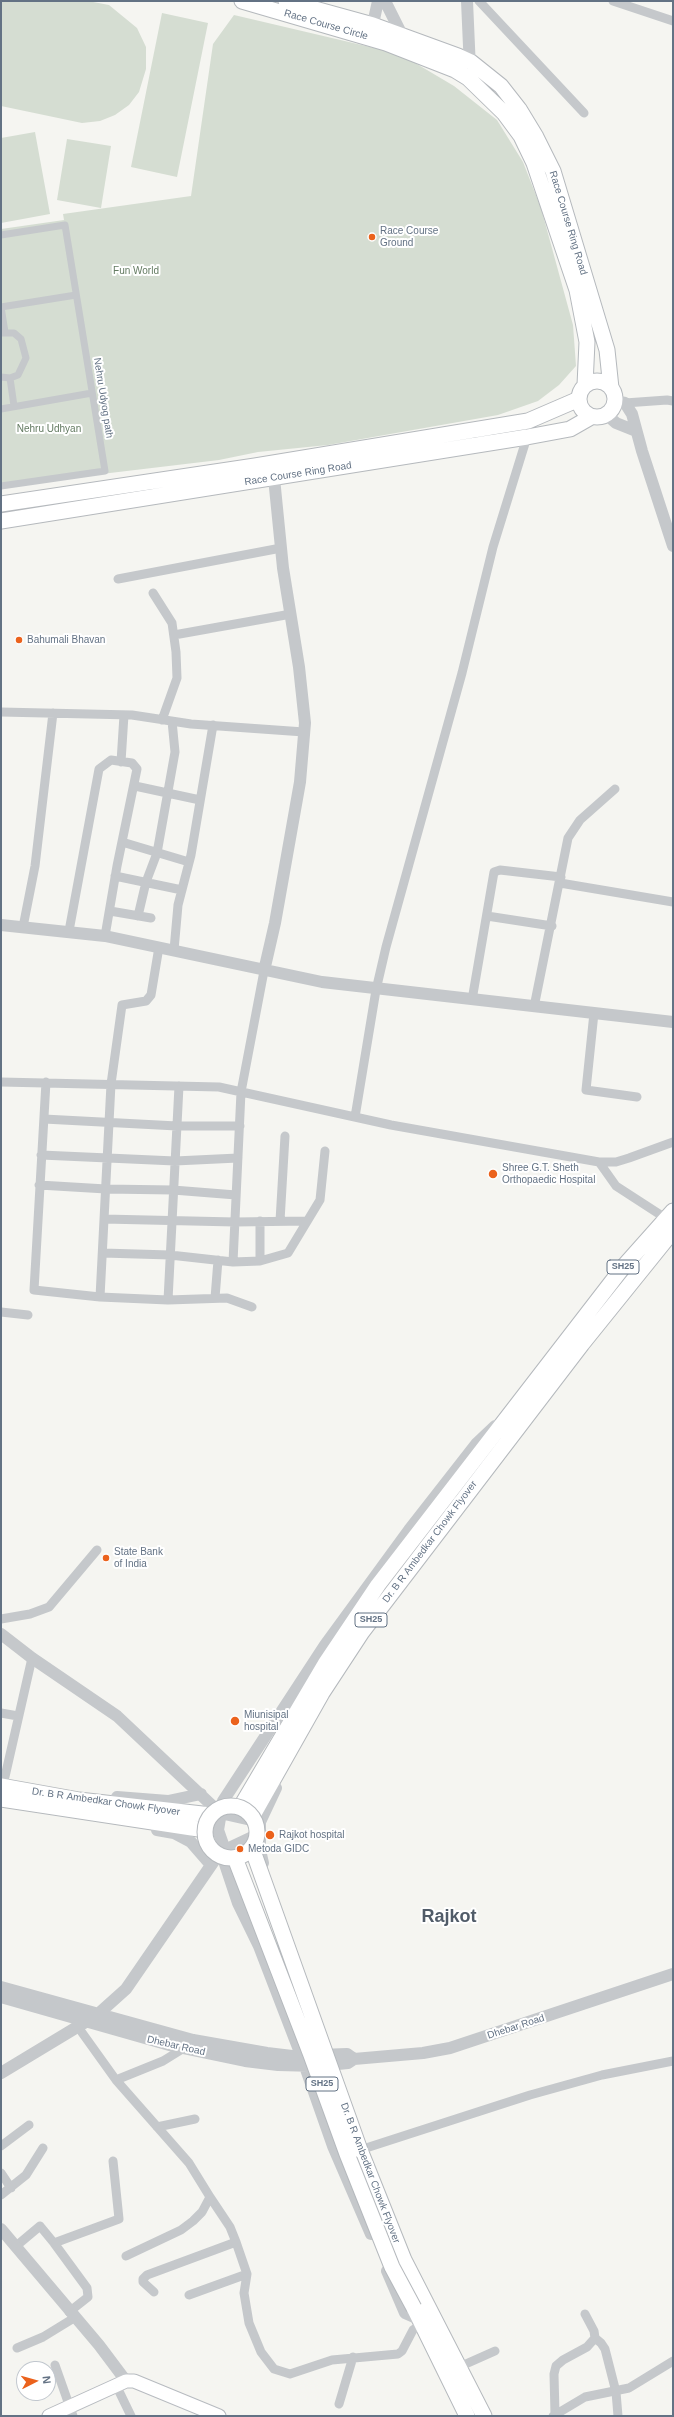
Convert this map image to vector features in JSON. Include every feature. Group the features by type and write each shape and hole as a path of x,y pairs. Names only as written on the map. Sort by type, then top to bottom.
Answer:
{"main road":[{"name":"Race Course Circle","path":"242,1 371,32"},
{"name":"Race Course Circle","path":"286,1 396,42"},
{"name":"Race Course Ring Road","path":"396,42 461,62 501,86 519,109 536,136 552,171 607,350 617,397"},
{"name":"Race Course Ring Road","path":"1,504 272,463 528,421 582,392 586,342 577,290 534,163 521,136 504,113 468,78 461,62"},
{"path":"590,382 602,382 617,397 611,412 606,415 591,417 582,410 582,392 590,382"},
{"name":"Race Course Ring Road","path":"1,522 527,437 570,429 591,417"},
{"name":"SH25","path":"499,1427 624,1266 671,1221"},
{"name":"Dr. B R Ambedkar Chowk Flyover","path":"258,1824 322,1693 362,1632 512,1435 671,1221"},
{"name":"Dr. B R Ambedkar Chowk Flyover","path":"2,1783 79,1800 216,1814 225,1807 240,1808 350,1624 499,1427"},
{"name":"Dr. B R Ambedkar Chowk Flyover","path":"1,1799 205,1830"},
{"path":"216,1814 205,1830 208,1845 212,1851 226,1858 230,1854 246,1853 252,1848 257,1832 258,1824 240,1808"},
{"name":"Dr. B R Ambedkar Chowk Flyover","path":"252,1848 360,2150 404,2260 423,2314"},
{"name":"Dr. B R Ambedkar Chowk Flyover","path":"230,1854 311,2055 347,2154 392,2267 423,2314"},
{"name":"SH25","path":"423,2314 459,2367 484,2416"},
{"name":"SH25","path":"423,2314 467,2416"},
{"path":"49,2416 72,2412 121,2383 139,2383 219,2416"}],"street":[{"path":"371,32 378,1"},
{"path":"384,1 396,42"},
{"path":"461,62 467,25 467,1"},
{"path":"479,1 584,113"},
{"path":"613,1 673,21"},
{"name":"Nehru Udyog path","path":"1,235 65,225 105,471 1,486"},
{"path":"1,376 10,378 18,375 22,368 26,354 21,339 14,333 3,333 1,307 76,295"},
{"path":"10,378 14,406"},
{"path":"1,409 92,393"},
{"path":"617,397 673,401"},
{"path":"617,397 632,414 636,431 673,546"},
{"path":"606,415 616,423 636,431"},
{"path":"355,1118 376,990 402,884 462,673 493,548 527,437"},
{"path":"233,1262 241,1092 264,971 275,924 300,782 304,732 300,667 281,548 272,463"},
{"path":"118,579 281,548"},
{"path":"153,593 172,623 174,635 177,678 162,720"},
{"path":"174,635 291,614"},
{"path":"1,712 124,715 213,725 304,732"},
{"path":"23,927 35,866 53,713"},
{"path":"121,762 124,715"},
{"path":"138,916 146,882 157,853 166,793 175,752 172,721"},
{"path":"174,950 178,905 189,862 213,725"},
{"path":"69,931 99,769 110,760 132,763 138,769 115,876 105,936"},
{"path":"135,786 200,800"},
{"path":"534,1007 552,926 568,838 572,829 615,789"},
{"path":"122,842 189,862"},
{"path":"472,1000 487,916 491,879 494,872 500,870 560,880 673,902"},
{"path":"115,876 182,890"},
{"path":"110,911 151,918"},
{"path":"487,916 552,926"},
{"path":"1,925 105,936 264,971 376,990 673,1022"},
{"path":"100,1297 111,1084 122,1005 146,1001 151,995 159,947"},
{"path":"594,1013 586,1090 636,1097"},
{"path":"1,1082 219,1087 355,1118 600,1162 616,1162 673,1142"},
{"path":"46,1082 34,1290 100,1297 168,1300 227,1298 252,1307"},
{"path":"168,1300 179,1086"},
{"path":"44,1119 109,1124 240,1126"},
{"path":"280,1221 285,1136"},
{"path":"103,1253 170,1255 233,1262 260,1261 288,1253 320,1200 325,1151"},
{"path":"41,1155 108,1156 175,1161 238,1158"},
{"path":"600,1162 616,1186 671,1221"},
{"path":"39,1185 106,1190 173,1190 236,1195"},
{"path":"104,1219 235,1222 307,1221"},
{"path":"260,1222 260,1261"},
{"path":"215,1298 218,1260"},
{"path":"1,1312 28,1315"},
{"path":"216,1814 223,1801 330,1639 409,1530 477,1443 492,1426 499,1427"},
{"path":"1,1619 30,1614 49,1607 97,1550"},
{"path":"1,1634 32,1658 117,1716 201,1794 216,1814 218,1830 230,1854"},
{"path":"32,1658 2,1783 88,1795 149,1800 178,1800 201,1794"},
{"path":"1,1713 18,1716"},
{"path":"1,1805 174,1833 191,1842 211,1865"},
{"path":"216,1814 258,1824"},
{"path":"258,1824 230,1854 225,1864 238,1903 259,1946 303,2061 333,2146 405,2313 423,2314"},
{"path":"82,2025 116,2080 189,2163 230,2227 247,2274 244,2293 249,2323 261,2352 274,2369 290,2374 332,2360 398,2354 402,2351 432,2300 415,2267 366,2148 261,1856 258,1824"},
{"path":"1,2073 98,2015 126,1989 211,1865 230,1854"},
{"name":"Dhebar Road","path":"1,1997 82,2025 245,2061 334,2060 348,2063 354,2059 423,2053 450,2048 673,1974"},
{"name":"Dhebar Road","path":"1,1987 193,2040 303,2061"},
{"path":"116,2080 163,2061 184,2048"},
{"path":"366,2148 530,2095 602,2075 673,2061"},
{"path":"157,2127 195,2119"},
{"path":"1,2146 29,2124"},
{"path":"1,2195 11,2188 31,2169 43,2148"},
{"path":"54,2243 119,2219 113,2161"},
{"path":"1,2173 11,2188"},
{"path":"126,2256 174,2233 193,2221 202,2212 210,2196"},
{"path":"16,2247 40,2226 87,2288 88,2296 72,2315 43,2337 17,2348"},
{"path":"1,2229 72,2315 99,2344 121,2383 131,2416"},
{"path":"154,2292 144,2282 143,2279 146,2275 236,2242"},
{"path":"189,2296 247,2274"},
{"path":"585,2314 594,2331 595,2338 601,2342 605,2349 616,2392 618,2416"},
{"path":"554,2415 554,2374 556,2366 563,2360 587,2347 595,2338"},
{"path":"459,2367 495,2351"},
{"path":"339,2404 353,2357"},
{"path":"554,2415 585,2397 616,2392 637,2384 673,2361"},
{"path":"56,2368 72,2412"}],"green space":[{"path":"1,1 88,1 109,5 137,28 146,47 146,69 139,92 129,105 115,115 100,121 82,123 1,106"},
{"path":"162,13 208,23 177,177 131,167"},
{"name":"Race Course Ground","path":"234,15 400,54 454,86 497,120 523,162 541,208 573,325 576,366 559,385 538,401 498,415 328,445 258,452 219,460 1,486 1,229 64,220 63,214 191,196 213,44"},
{"path":"35,132 50,214 1,223 1,138"},
{"path":"67,139 111,146 101,208 57,200"}],"place":[{"name":"Race Course Ground","path":"372,237"},
{"name":"Bahumali Bhavan","path":"19,640"},
{"name":"Shree G.T. Sheth Orthopaedic Hospital","path":"493,1174"},
{"name":"State Bank of India","path":"106,1558"},
{"name":"Miunisipal hospital","path":"235,1721"},
{"name":"Rajkot hospital","path":"270,1835"},
{"name":"Metoda GIDC","path":"240,1849"}],"district":[{"name":"Rajkot","path":"449,1917"}],"park label":[{"name":"Fun World","path":"136,271"},
{"name":"Nehru Udhyan","path":"49,429"}]}
